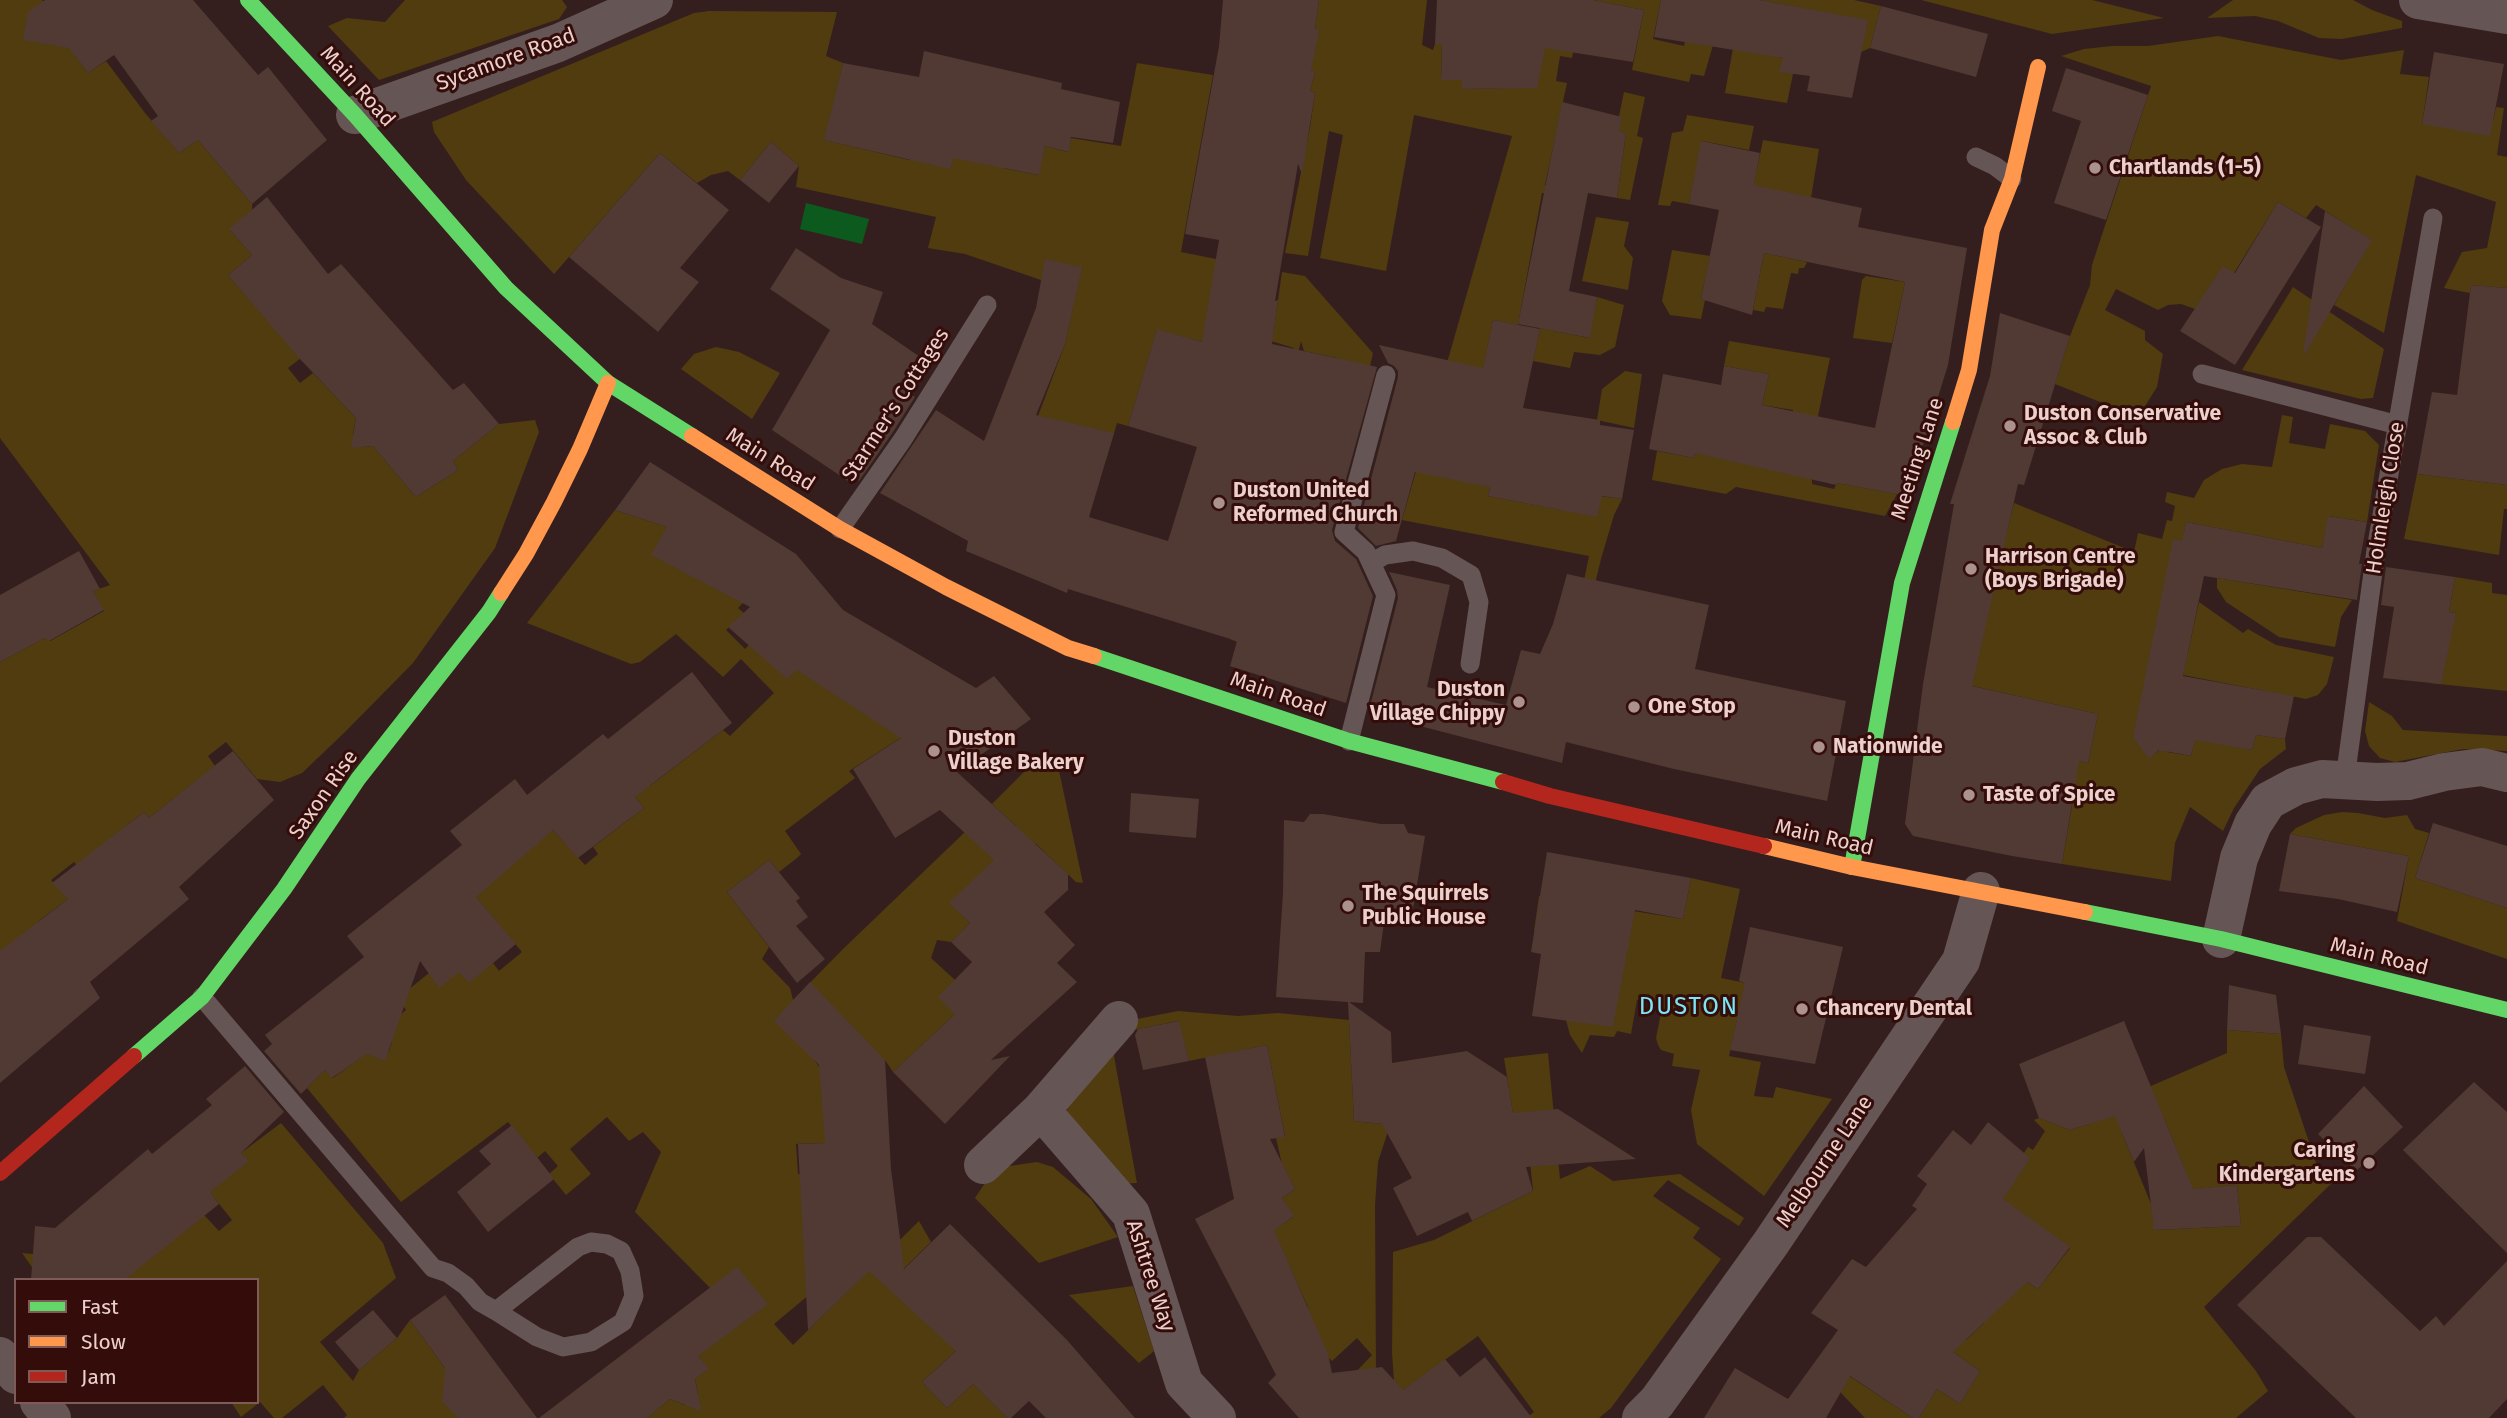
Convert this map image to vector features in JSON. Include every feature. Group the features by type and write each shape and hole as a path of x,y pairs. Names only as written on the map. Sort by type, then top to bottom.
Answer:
{"street":[{"name":"Main Road","path":"248,0 355,115 506,288 608,383 840,529 946,587 1068,648 1349,741 1550,796 1852,867 1981,891 2087,915 2221,939 2507,1010"},
{"name":"Sycamore Road","path":"355,115 558,43 654,0"},
{"path":"2418,0 2507,15"},
{"name":"Meeting Lane","path":"1852,867 1902,583 1969,370 1992,230 2011,179 2038,67"},
{"name":"Saxon Rise","path":"0,1173 202,997 284,889 358,779 489,612 526,554 554,502 608,383"},
{"path":"2221,939 2239,858 2253,824 2268,801 2296,786 2322,779 2408,781 2444,772 2482,767 2507,773"},
{"name":"Melbourne Lane","path":"1641,1418 1673,1381 1771,1243 1961,961 1981,891"},
{"path":"983,1165 1041,1110 1119,1020"},
{"name":"Ashtree Way","path":"1041,1110 1131,1214 1184,1383 1217,1418"},
{"path":"0,1356 14,1373"},
{"path":"40,1404 52,1418"}],"lane":[{"path":"1976,157 1995,166 2011,179"},
{"name":"Holmleigh Close","path":"2345,779 2376,550 2433,218"},
{"name":"Starmer's Cottages","path":"840,529 903,439 987,305"},
{"path":"2202,374 2398,425"},
{"path":"1349,741 1386,595 1366,552 1345,532 1386,375"},
{"path":"1371,563 1385,555 1413,551 1442,558 1471,575 1479,603 1470,664"},
{"path":"202,997 433,1268 448,1273 466,1286 480,1302 537,1337 563,1347 591,1342 623,1322 634,1296 630,1270 621,1251 607,1244 591,1242 578,1247 496,1311"}],"shaded area":[{"path":"0,0 42,0 47,5 27,20 25,32 65,28 74,54 88,73 106,61 179,153 198,140 252,204 252,210 230,230 252,255 228,275 301,358 288,368 300,383 313,373 356,418 353,434 361,447 373,446 416,497 458,470 453,461 499,424 535,420 539,432 495,548 413,663 345,732 302,773 280,782 257,779 226,742 208,756 215,766 149,818 144,812 127,825 93,884 74,862 51,880 68,899 40,920 0,968 0,662 45,638 50,641 104,611 93,591 110,585 0,438"},
{"path":"405,0 562,0 567,7 559,19 379,80 328,26 347,18 385,22"},
{"path":"1319,0 1427,0 1422,45 1433,50 1435,44 1442,44 1441,80 1462,80 1462,89 1507,88 1582,0 1572,58 1560,56 1556,81 1567,83 1545,185 1552,194 1542,193 1518,325 1493,320 1477,399 1490,487 1488,496 1562,510 1577,493 1622,499 1614,515 1601,559 1576,662 1575,624 1589,556 1402,520 1512,136 1414,115 1386,271 1320,258 1343,135 1329,131 1308,256 1285,253 1310,127 1315,93 1310,91 1315,72 1278,67 1319,29 1315,29"},
{"path":"1593,0 1661,0 1653,39 1684,46 1685,41 1713,45 1704,76 1691,74 1689,82 1632,70 1644,10"},
{"path":"1760,0 1854,0 1881,6 1870,48 1861,52 1811,10"},
{"path":"1921,0 2092,0 2164,18 2052,34"},
{"path":"2233,0 2353,0 2402,21 2402,28 2342,39 2319,38 2278,21 2255,16 2207,18"},
{"path":"837,12 826,56 843,63 825,140 909,160 1009,139 1003,168 1038,175 1045,146 1068,152 1071,138 1121,146 1137,63 1213,75 1181,252 1216,259 1273,335 1282,272 1305,276 1373,353 1359,415 1326,408 1337,358 1304,351 1301,341 1278,430 1267,533 1237,642 1230,639 1256,545 1261,471 1294,348 1212,323 1206,343 1157,330 1128,426 1117,423 1106,460 1085,453 1026,448 1065,344 1081,268 1041,280 965,254 928,248 936,217 796,187 799,166 771,142 740,180 728,171 711,175 697,183 660,153 554,274 466,180 434,132 432,122 694,13"},
{"path":"2218,36 2341,60 2404,50 2400,74 2429,77 2422,124 2493,121 2496,107 2504,108 2497,155 2507,157 2507,288 2471,285 2470,293 2444,288 2462,252 2487,248 2496,202 2416,175 2384,333 2334,305 2371,240 2316,205 2306,218 2278,202 2234,273 2195,309 2181,304 2168,305 2158,310 2116,289 2105,310 2145,331 2145,340 2163,354 2157,387 2138,417 2055,384 2090,285 2092,265 2151,86 2061,56 2084,49 2148,46"},
{"path":"1733,48 1783,58 1793,74 1787,103 1725,93"},
{"path":"1624,92 1645,97 1637,136 1643,138 1630,200 1617,198 1626,133 1616,131"},
{"path":"1687,115 1754,126 1749,150 1702,141 1689,204 1672,201 1670,206 1658,205 1672,133 1683,131"},
{"path":"1763,140 1819,149 1811,198 1752,193"},
{"path":"806,203 869,219 862,244 800,229"},
{"path":"1596,217 1629,222 1624,246 1633,258 1628,290 1582,281"},
{"path":"1672,250 1710,256 1701,299 1705,300 1701,319 1670,315 1662,301"},
{"path":"1764,253 1807,262 1804,268 1799,268 1798,274 1791,273 1783,309 1766,307 1764,312 1753,310"},
{"path":"1866,276 1905,282 1892,343 1853,338 1862,280"},
{"path":"2293,287 2384,349 2373,398 2361,399 2242,370"},
{"path":"1597,297 1624,305 1615,347 1600,355 1574,352 1570,368 1533,361 1540,328 1589,338"},
{"path":"1729,341 1830,358 1817,421 1793,416 1793,410 1762,405 1769,374 1724,366"},
{"path":"716,347 739,352 780,373 752,419 681,369 694,354"},
{"path":"1625,371 1642,374 1634,428 1597,420 1602,389"},
{"path":"2282,415 2293,417 2289,443 2325,449 2330,424 2365,431 2379,445 2367,522 2329,516 2322,548 2186,522 2144,751 2156,753 2169,742 2167,752 2191,756 2198,725 2232,746 2252,750 2256,735 2285,739 2286,749 2260,769 2234,808 2223,831 2190,807 2175,843 2171,881 2062,864 2074,794 2071,759 2088,763 2098,714 1968,685 2014,503 2134,552 2138,533 2162,539 2167,520 2172,521 2175,506 2165,502 2167,492 2194,498 2204,480 2222,469 2242,464 2272,467"},
{"path":"1699,429 1812,479 1812,484 1834,489 1837,483 1897,494 1885,516 1736,487 1726,494 1652,480 1657,451 1694,458"},
{"path":"2417,474 2507,485 2507,509 2504,509 2499,555 2404,539"},
{"path":"615,510 667,527 772,573 738,608 744,613 726,630 745,649 762,631 803,664 910,732 849,771 855,778 785,831 801,854 797,858 779,872 769,860 727,892 769,947 762,959 790,988 793,1000 965,832 1016,826 992,804 1039,757 1058,766 1083,883 1076,882 1035,843 1005,872 950,903 970,923 951,942 937,940 931,958 955,980 955,1014 893,1072 885,1060 814,1060 845,1101 825,1143 796,1144 798,1174 828,1173 810,1294 774,1324 793,1345 919,1221 931,1242 886,1286 959,1348 922,1382 947,1408 973,1384 1007,1418 647,1418 670,1399 685,1405 698,1394 695,1379 708,1368 687,1343 718,1296 635,1212 661,1152 643,1132 629,1141 607,1117 570,1149 591,1174 566,1195 549,1174 558,1166 545,1151 537,1158 508,1122 401,1202 307,1088 325,1070 333,1078 362,1057 357,1049 379,1058 389,1051 392,1042 382,1030 406,1010 398,998 429,973 459,972 493,963 499,971 522,952 470,890 553,830 585,865 598,854 593,847 644,808 630,791 651,785 723,730 730,736 774,693 741,659 723,677 676,634 640,662 631,664 527,623"},
{"path":"2455,577 2492,583 2492,593 2507,595 2507,691 2429,683 2435,640 2456,613 2449,612"},
{"path":"2217,578 2352,600 2341,617 2335,647 2279,637 2226,602 2217,588"},
{"path":"2199,602 2243,633 2248,629 2276,645 2334,657 2327,684 2318,695 2306,699 2183,675"},
{"path":"2369,702 2392,716 2403,730 2507,736 2507,751 2463,749 2395,762 2380,758 2369,746 2365,731"},
{"path":"2342,812 2385,818 2407,815 2415,829 2429,833 2415,878 2507,908 2507,959 2397,921 2409,856 2290,834 2296,828 2324,815"},
{"path":"1691,878 1740,889 1721,978 1785,991 1737,1020 1729,1056 1761,1062 1754,1096 1773,1098 1776,1087 1832,1099 1764,1196 1697,1144 1691,1110 1700,1070 1672,1066 1674,1054 1661,1050 1658,1045 1656,1038 1663,1003 1637,1000 1631,1034 1617,1031 1614,1037 1590,1035 1582,1053 1570,1035 1566,1020 1580,939 1534,931 1539,896 1683,919"},
{"path":"1178,1011 1238,1016 1278,1013 1349,1020 1354,1121 1390,1125 1378,1162 1375,1205 1376,1367 1359,1414 1332,1397 1372,1355 1357,1338 1332,1361 1311,1341 1308,1307 1273,1230 1293,1217 1282,1198 1295,1189 1282,1164 1276,1138 1285,1136 1267,1045 1189,1061 1178,1021 1133,1030 1132,1020"},
{"path":"2227,1030 2281,1034 2284,1067 2317,1166 2334,1181 2204,1307 2256,1371 2268,1391 2236,1418 1919,1418 1937,1389 1960,1404 1980,1371 1953,1352 1962,1338 1966,1340 1984,1323 1968,1307 1989,1258 2038,1289 2070,1248 1987,1206 2028,1147 2033,1150 2045,1131 2034,1120 2039,1118 2070,1130 2089,1124 2121,1099 2227,1053","holes":["2164,1118 2184,1168 2188,1190 2237,1185 2241,1226 2155,1230 2151,1204 2122,1133"]},
{"path":"1112,1045 1137,1183 1117,1184 1066,1119 1069,1095"},
{"path":"1548,1053 1560,1179 1590,1166 1613,1181 1680,1174 1744,1218 1739,1226 1668,1180 1653,1196 1700,1228 1693,1238 1721,1259 1611,1408 1599,1418 1526,1418 1534,1412 1478,1336 1395,1396 1392,1352 1393,1252 1434,1240 1533,1191 1528,1142 1518,1144 1504,1058"},
{"path":"281,1123 383,1243 396,1278 320,1342 353,1381 359,1370 397,1338 410,1320 455,1382 468,1410 457,1418 344,1418 347,1415 323,1385 282,1418 274,1418 259,1403 259,1278 40,1278 22,1253 33,1254 204,1215 219,1231 232,1220 200,1180 248,1161 241,1153"},
{"path":"1037,1162 1053,1167 1091,1199 1118,1237 1039,1263 975,1198 989,1177 1003,1167"},
{"path":"1133,1286 1154,1351 1139,1363 1069,1295"},
{"path":"1834,1366 1913,1418 1865,1418 1822,1373"},
{"path":"232,1404 257,1404 241,1417"}],"building":[{"path":"45,0 193,0 258,75 268,67 327,140 252,204 198,140 179,153 151,121 158,116 114,55 88,73 69,48 23,40 28,12"},
{"path":"1223,0 1319,0 1315,29 1319,29 1311,71 1315,72 1310,91 1315,93 1302,174 1298,164 1275,301 1278,300 1272,344 1377,367 1332,530 1335,541 1356,559 1373,596 1346,703 1230,666 1237,641 1068,589 1067,593 966,551 968,541 880,493 936,410 984,441 1036,308 1045,259 1082,267 1065,344 1036,415 1114,433 1089,517 1168,541 1197,447 1128,426 1157,329 1202,342 1219,240 1185,234 1219,46"},
{"path":"1437,0 1593,0 1644,10 1633,62 1545,48 1537,88 1462,89 1462,80 1441,80 1442,44 1435,44"},
{"path":"1661,0 1760,0 1868,20 1852,98 1807,91 1810,76 1779,72 1783,58 1654,37"},
{"path":"1881,6 1988,34 1976,77 1870,48"},
{"path":"924,51 1062,83 1061,89 1120,102 1113,143 1071,137 1069,152 1045,146 1039,175 953,158 950,169 824,140 843,63 919,77"},
{"path":"2434,52 2504,64 2490,136 2422,124"},
{"name":"Chartlands (1-5)","path":"2066,68 2148,95 2106,220 2054,203 2081,121 2052,111"},
{"path":"1562,102 1622,117 1619,131 1626,133 1617,198 1588,193 1569,291 1597,297 1590,338 1518,324"},
{"path":"1701,141 1760,153 1754,185 1862,208 1858,227 1967,248 1948,365 1907,496 1837,483 1836,485 1695,453 1694,458 1649,449 1663,374 1721,385 1724,366 1769,374 1762,405 1875,428 1905,282 1764,253 1752,315 1701,299 1719,210 1689,204"},
{"path":"771,142 799,166 769,203 740,180"},
{"path":"660,153 729,210 680,268 699,282 658,332 569,257"},
{"path":"267,197 328,274 341,264 453,390 464,383 499,424 453,461 458,470 416,497 373,446 351,448 356,418 300,359 228,275 252,255 229,229"},
{"path":"2278,202 2321,227 2235,365 2180,331 2223,266 2235,273"},
{"path":"2325,211 2372,240 2305,354 2303,353"},
{"path":"796,248 841,278 883,292 872,324 929,363 910,394 915,397 859,481 855,478 851,483 772,430 830,330 770,289"},
{"path":"2471,285 2507,288 2507,485 2417,474 2432,392 2457,395"},
{"path":"2000,313 2070,336 2024,485 2018,484 1972,686 2098,714 2088,763 2079,761 2062,864 1913,836 1905,824 1923,684 1954,504 1950,504 1990,376"},
{"path":"1493,320 1540,329 1523,408 1600,420 1600,425 1634,430 1622,499 1602,496 1597,517 1488,496 1490,487 1415,472 1396,541 1376,546 1358,528 1398,377 1398,371 1388,363 1379,345 1483,368"},
{"path":"650,462 796,554 843,610 976,688 994,676 1031,719 957,772 1068,874 1068,890 1044,912 1075,945 1057,963 1077,982 991,1060 1010,1056 945,1124 893,1072 955,1014 938,997 972,962 951,942 970,923 949,903 994,860 940,810 895,838 853,769 901,738 797,670 787,679 728,627 750,607 651,555 667,527 615,510"},
{"path":"2328,516 2367,522 2359,564 2362,564 2357,600 2204,576 2183,676 2294,696 2285,739 2256,735 2252,750 2195,740 2191,756 2159,750 2149,759 2133,737 2173,539 2182,541 2186,522 2322,548"},
{"path":"79,551 100,589 93,591 104,610 49,641 45,638 0,662 0,595"},
{"path":"2386,567 2455,577 2449,612 2456,613 2441,684 2383,678 2394,607 2381,605"},
{"path":"1389,572 1450,585 1427,687 1506,705 1521,650 1540,654 1553,624 1567,574 1709,605 1695,669 1846,701 1827,801 1674,769 1566,742 1562,763 1374,714 1369,710 1398,598"},
{"path":"692,672 732,723 635,797 644,808 578,858 553,830 476,897 516,944 469,983 459,972 439,988 420,961 385,1061 367,1054 332,1078 325,1070 301,1094 264,1051 272,1044 265,1035 364,957 347,936 462,845 450,831 515,779 527,795 603,734 608,739"},
{"path":"233,751 274,800 179,887 189,899 90,982 100,998 0,1083 0,951 68,899 52,883 144,812 149,818"},
{"path":"1131,793 1199,799 1196,838 1129,832"},
{"path":"1310,814 1381,824 1404,824 1408,833 1425,836 1413,909 1386,908 1380,952 1365,952 1363,1003 1349,1002 1391,1032 1392,1063 1467,1051 1507,1077 1513,1113 1558,1109 1636,1159 1526,1167 1533,1191 1472,1221 1468,1212 1417,1236 1393,1188 1412,1178 1382,1124 1354,1121 1348,1002 1276,997 1283,893 1284,820 1304,822"},
{"path":"2433,823 2507,846 2507,908 2415,878"},
{"path":"2290,834 2409,856 2397,912 2338,899 2279,891"},
{"path":"1547,852 1691,878 1683,919 1635,910 1613,1027 1532,1016 1541,954 1531,952"},
{"path":"769,860 800,898 796,901 808,917 796,926 825,959 797,983 727,892"},
{"path":"1750,927 1843,947 1815,1064 1730,1050 1745,983 1739,981"},
{"path":"810,982 885,1060 891,1169 904,1269 950,1224 1067,1340 1135,1418 1046,1418 1029,1401 1011,1418 1007,1418 973,1384 947,1408 922,1382 956,1351 869,1271 808,1330 798,1144 825,1143 819,1065 774,1021"},
{"path":"2229,985 2276,995 2281,1034 2227,1030"},
{"path":"1179,1021 1189,1061 1143,1070 1135,1035 1138,1029"},
{"path":"2124,1021 2193,1189 2237,1185 2241,1226 2154,1230 2144,1148 2134,1162 2115,1116 2070,1130 2039,1118 2019,1064"},
{"path":"2304,1025 2371,1036 2365,1074 2298,1064"},
{"path":"1267,1045 1285,1137 1270,1139 1295,1189 1282,1198 1294,1216 1274,1230 1328,1354 1332,1373 1382,1367 1403,1390 1445,1359 1460,1377 1485,1357 1532,1418 1299,1418 1268,1383 1276,1375 1195,1219 1234,1199 1205,1057"},
{"path":"245,1066 284,1112 241,1153 249,1161 210,1192 219,1204 126,1278 31,1278 35,1226 55,1228 148,1149 152,1154 212,1105 206,1099"},
{"path":"2474,1082 2507,1112 2507,1253 2403,1150"},
{"path":"2364,1086 2403,1127 2356,1171 2318,1134"},
{"path":"1988,1122 2030,1158 2003,1199 2070,1247 2038,1289 2027,1282 1953,1352 1980,1371 1960,1404 1937,1389 1919,1418 1913,1418 1850,1376 1826,1418 1704,1418 1735,1368 1788,1399 1838,1330 1811,1313 1852,1259 1866,1267 1917,1209 1912,1206 1927,1184 1917,1176 1953,1130 1971,1145"},
{"path":"512,1125 554,1179 488,1232 457,1192 491,1164 479,1151"},
{"path":"2307,1237 2321,1237 2420,1331 2436,1316 2444,1326 2507,1261 2507,1399 2489,1418 2356,1418 2237,1305"},
{"path":"737,1267 768,1304 698,1356 709,1368 695,1379 701,1411 670,1399 647,1418 539,1418"},
{"path":"445,1295 537,1418 458,1418 442,1401 445,1368 410,1320"},
{"path":"373,1310 397,1338 359,1370 335,1342"}],"traffic: fast":[{"path":"248,0 355,115 506,288 608,383 692,436"},
{"path":"1852,867 1902,583 1953,422"},
{"path":"134,1056 202,997 284,889 358,779 501,593"},
{"path":"1094,656 1349,741 1503,782"},
{"path":"2085,912 2221,939 2507,1010"}],"traffic: slow":[{"path":"1953,422 1969,370 1992,230 2012,179 2038,67"},
{"path":"501,593 554,502 608,383"},
{"path":"692,436 840,529 946,587 1068,648 1094,656"},
{"path":"1764,846 1852,867 2085,912"}],"traffic: jam":[{"path":"1503,782 1550,796 1764,846"},
{"path":"0,1173 134,1056"}],"place":[{"name":"Chartlands (1-5)","path":"2095,168"},
{"name":"Duston Conservative Assoc & Club","path":"2010,426"},
{"name":"Duston United Reformed Church","path":"1219,503"},
{"name":"Harrison Centre (Boys Brigade)","path":"1971,569"},
{"name":"Duston Village Chippy","path":"1519,702"},
{"name":"One Stop","path":"1634,707"},
{"name":"Nationwide","path":"1819,747"},
{"name":"Duston Village Bakery","path":"934,751"},
{"name":"Taste of Spice","path":"1969,795"},
{"name":"The Squirrels Public House","path":"1348,906"},
{"name":"Chancery Dental","path":"1802,1009"},
{"name":"Caring Kindergartens","path":"2369,1163"}],"district":[{"name":"DUSTON","path":"1689,1007"}]}
